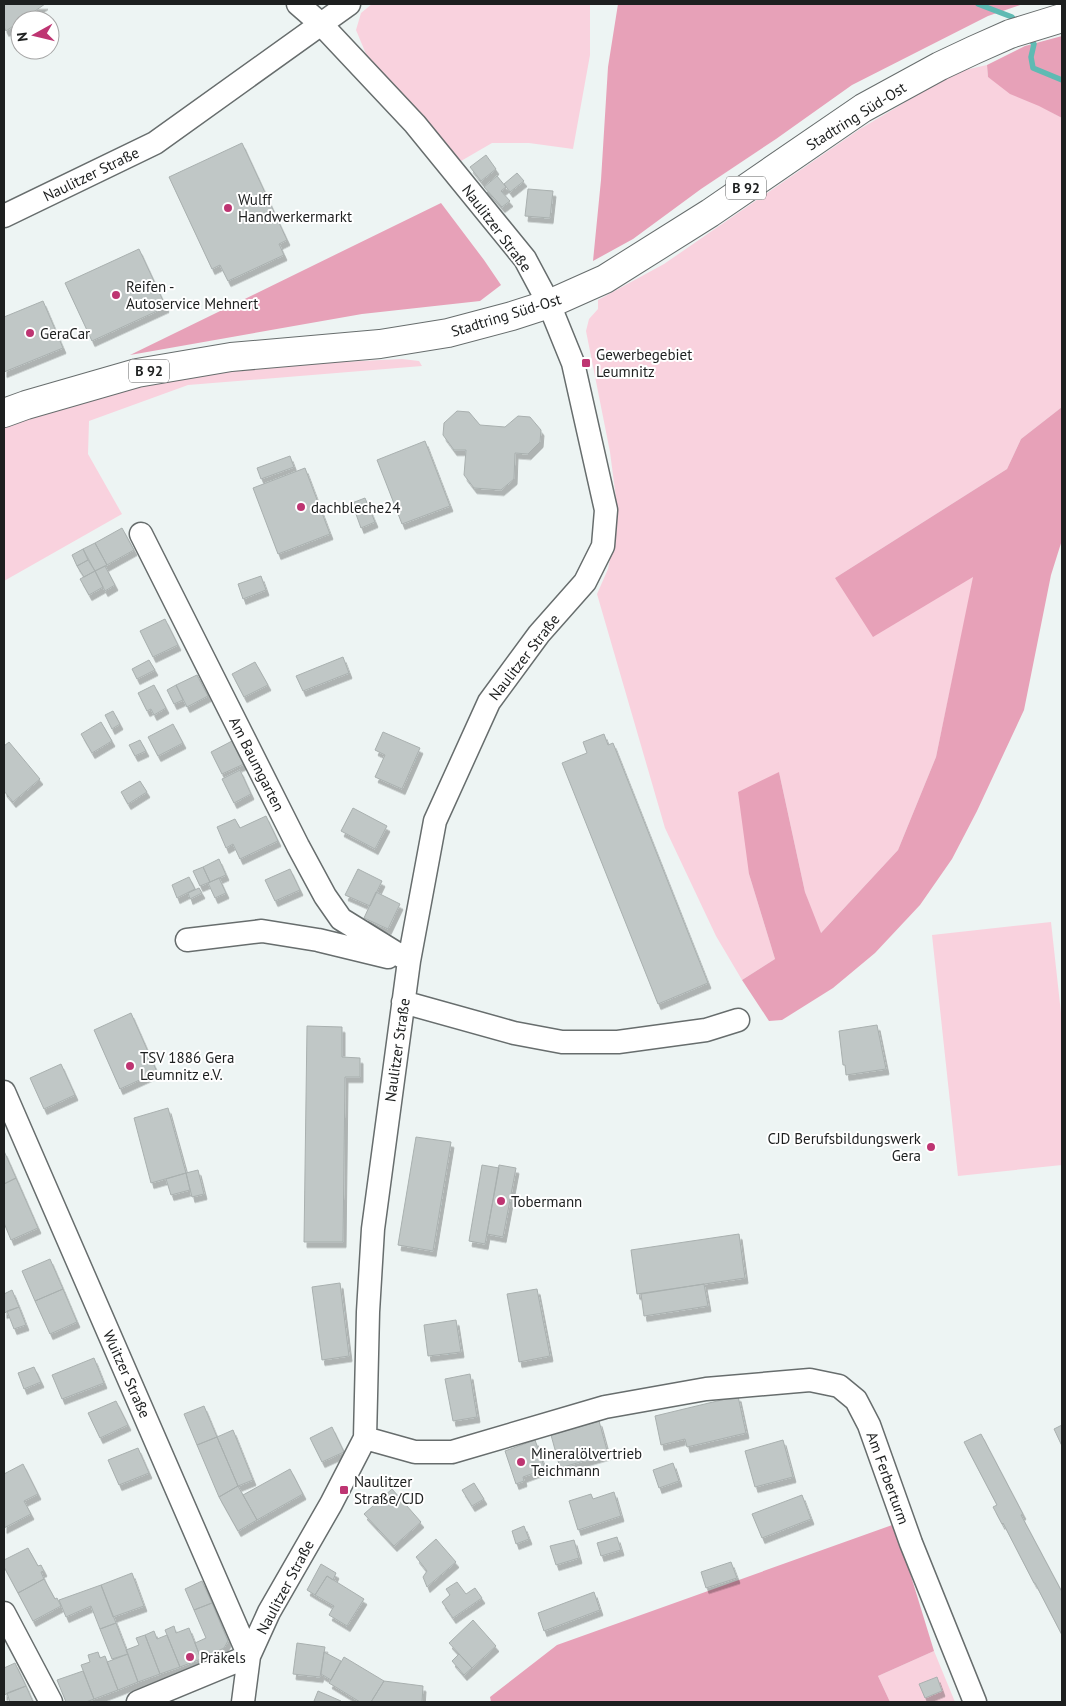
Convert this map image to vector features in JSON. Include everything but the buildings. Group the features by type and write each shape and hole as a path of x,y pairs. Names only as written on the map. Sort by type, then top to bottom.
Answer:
{"main road":[{"name":"Stadtring Süd-Ost","path":"4,413 137,373 231,357 380,344 448,333 549,304 605,279 710,213 864,108 940,66 974,50 1010,34 1062,18"}],"street":[{"name":"Naulitzer Straße","path":"249,1656 269,1612 331,1504 365,1438 368,1312 373,1229 408,962 435,821 489,702 539,634 585,582 603,546 606,510 595,454 573,363 549,304 525,260 421,131 322,24 298,4"},
{"path":"322,24 349,4"},
{"name":"Naulitzer Straße","path":"4,216 155,143 322,24"},
{"name":"Am Baumgarten","path":"142,534 325,896 340,919 408,962"},
{"path":"187,940 262,931 318,940 408,962"},
{"path":"403,1002 514,1033 562,1042 618,1042 651,1038 706,1030 738,1020"},
{"name":"Wuitzer Straße","path":"4,1092 249,1656"},
{"name":"Am Ferberturm","path":"365,1438 415,1452 452,1452 605,1407 706,1389 810,1380 839,1386 856,1400 869,1425 911,1543 975,1702"},
{"path":"4,1613 51,1702"},
{"path":"138,1702 249,1656 243,1702"}],"shaded area":[{"path":"372,4 590,4 590,55 573,149 529,143 492,143 461,161 366,54 356,30 361,13"},
{"path":"618,4 1023,4 988,16 852,85 701,189 633,239 593,261 601,180 608,67"},
{"path":"1062,36 1062,118 1010,94 988,77 987,65 1025,46"},
{"path":"987,65 988,77 1062,118 1062,407 1021,439 1007,469 835,578 974,576 936,757 898,850 820,934 805,892 779,772 749,874 775,959 742,980 716,936 665,828 597,594 608,569 615,534 616,498 610,452 586,331 589,319 598,309 598,300 664,264 860,129 956,72"},
{"path":"441,203 501,285 480,301 362,314 130,355"},
{"path":"402,359 419,361 422,366 188,385 89,421 88,454 122,514 4,581 4,421 179,374 299,364"},
{"path":"1062,407 1062,540 1051,575 1024,710 977,811 952,859 920,905 875,953 833,988 782,1020 769,1021 742,980 775,959 749,874 738,792 779,772 805,892 821,933 898,850 936,757 973,577 873,637 835,578 1007,469 1021,439"},
{"path":"1051,922 1062,1022 1062,1165 958,1176 932,935"},
{"path":"895,1524 934,1651 878,1676 890,1702 491,1702 490,1697 557,1645"},
{"path":"934,1651 955,1702 890,1702 878,1676"}],"waterway":[{"path":"978,4 1012,17 1017,24"},
{"path":"1028,37 1034,44 1031,57 1033,68 1062,80"}],"place":[{"name":"Wulff Handwerkermarkt","path":"228,208"},
{"name":"Reifen - Autoservice Mehnert","path":"116,295"},
{"name":"GeraCar","path":"30,333"},
{"name":"Gewerbegebiet Leumnitz","path":"586,363"},
{"name":"dachbleche24","path":"301,507"},
{"name":"TSV 1886 Gera Leumnitz e.V.","path":"130,1066"},
{"name":"CJD Berufsbildungswerk Gera","path":"931,1147"},
{"name":"Tobermann","path":"501,1201"},
{"name":"Mineralölvertrieb Teichmann","path":"521,1462"},
{"name":"Naulitzer Straße/CJD","path":"344,1490"},
{"name":"Präkels","path":"190,1657"}]}
